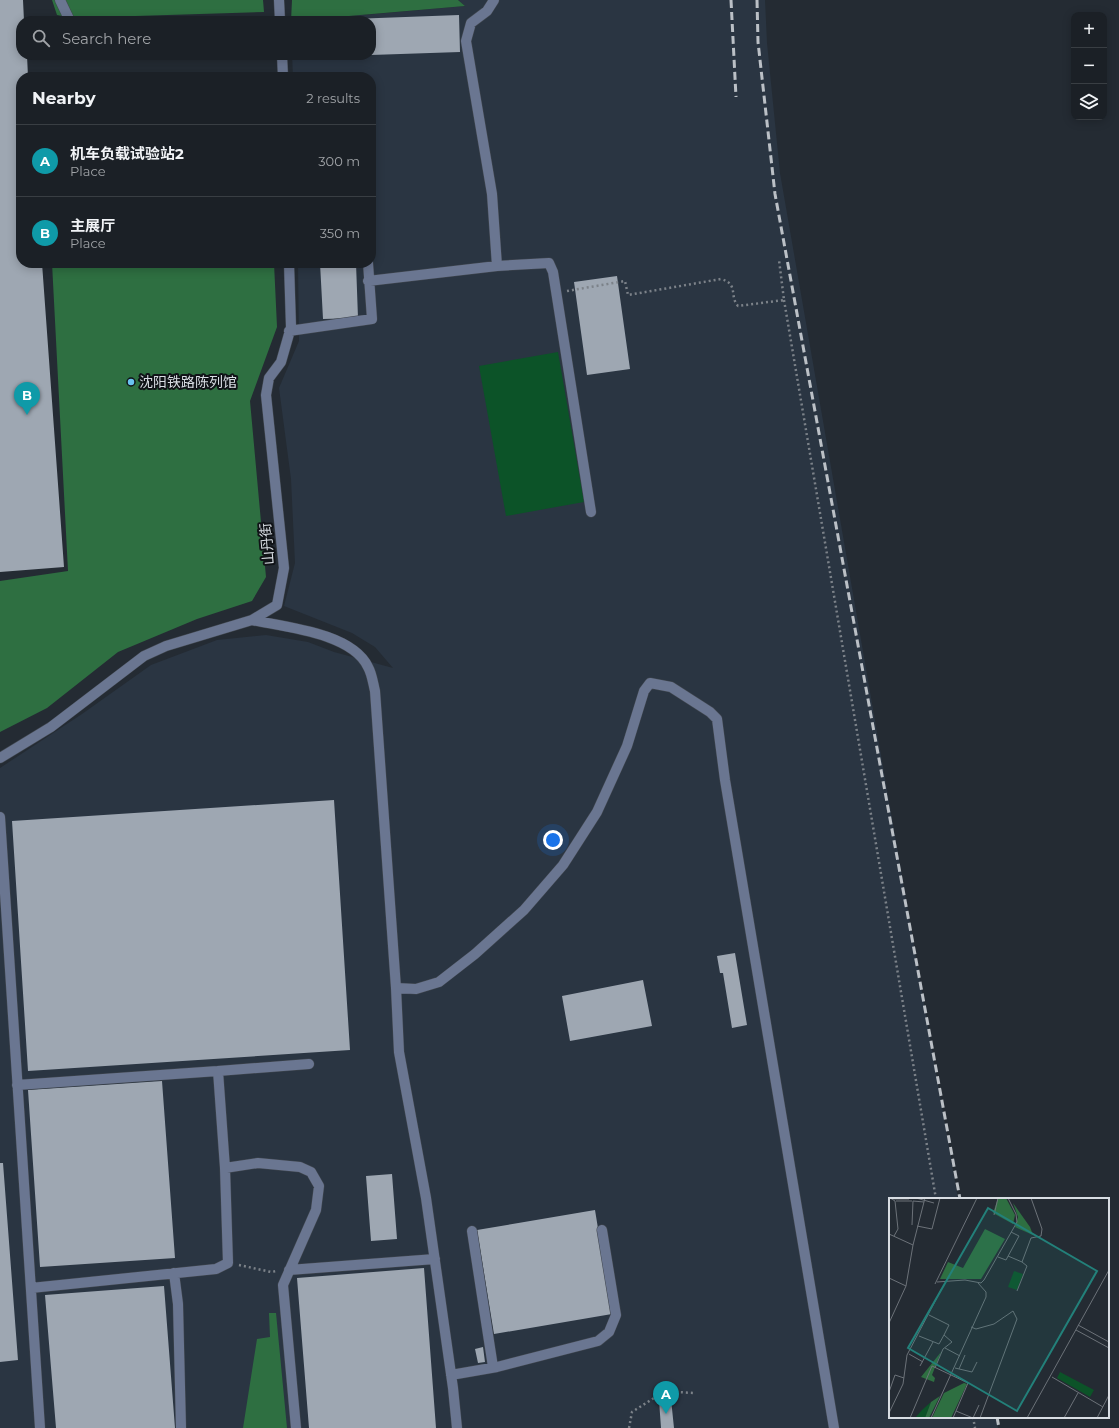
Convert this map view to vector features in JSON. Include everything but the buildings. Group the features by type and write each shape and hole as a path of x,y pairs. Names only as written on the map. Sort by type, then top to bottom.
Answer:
{"lane":[{"path":"60,0 68,16"},
{"path":"279,0 280,16"},
{"path":"494,0 487,11 471,22 466,41 492,194 497,266"},
{"path":"282,60 283,72"},
{"path":"368,280 497,266 550,264 557,292 591,512"},
{"name":"山丹街","path":"0,758 51,727 144,656 166,646 252,620 277,605 284,568 266,395 269,378 281,362 291,327 289,268"},
{"path":"290,331 372,319 368,268"},
{"path":"252,620 322,634 356,651 368,667 375,691 396,988 399,1052 426,1198 457,1428"},
{"path":"396,988 416,989 439,982 476,954 524,910 563,865 597,812 627,746 644,691 650,683 671,687 710,712 717,719 725,780 834,1428"},
{"path":"0,817 40,1428"},
{"path":"17,1085 309,1064"},
{"path":"31,1288 216,1270 228,1263 225,1168 218,1071"},
{"path":"225,1168 258,1163 300,1167 311,1172 319,1186 316,1210 282,1285 296,1428"},
{"path":"451,1375 493,1368 598,1341 610,1332 616,1315 602,1230"},
{"path":"472,1231 493,1368"},
{"path":"289,1270 435,1259"},
{"path":"174,1273 178,1304 181,1428"}],"path":[{"path":"779,260 784,300 936,1198"},
{"path":"557,292 625,281 628,295 721,279 727,281 732,286 734,300 738,306 784,300"},
{"path":"228,1263 271,1272 289,1270"},
{"path":"629,1428 632,1412 654,1398 677,1392 694,1393"},
{"path":"973,1418 975,1428"}],"shaded area":[{"path":"458,0 765,0 767,43 780,173 958,1198 889,1198 889,1418 996,1418 998,1428 0,1428 0,768 82,714 151,665 217,640 266,635 308,642 334,652 393,668 375,647 352,633 284,606 295,563 291,479 279,388 299,341 298,268 376,268 376,72 293,72 292,60 376,60 376,16 352,16 465,6"}],"green space":[{"path":"52,0 263,0 264,12 136,16 57,15"},
{"path":"292,0 458,0 465,6 349,16 291,16"},
{"name":"沈阳铁路陈列馆","path":"52,268 274,268 277,327 250,401 266,577 252,601 197,619 118,652 47,708 0,732 0,581 68,571"},
{"path":"558,352 584,502 506,516 479,366"},
{"path":"269,1313 276,1313 287,1428 243,1428 257,1339 270,1337"}],"railway":[{"path":"731,0 736,97"},
{"path":"757,0 758,42 775,194 960,1198"},
{"path":"997,1418 999,1428"}],"place":[{"name":"沈阳铁路陈列馆","path":"131,382"},
{"name":"主展厅","path":"27,415"},
{"name":"机车负载试验站2","path":"666,1414"}]}
